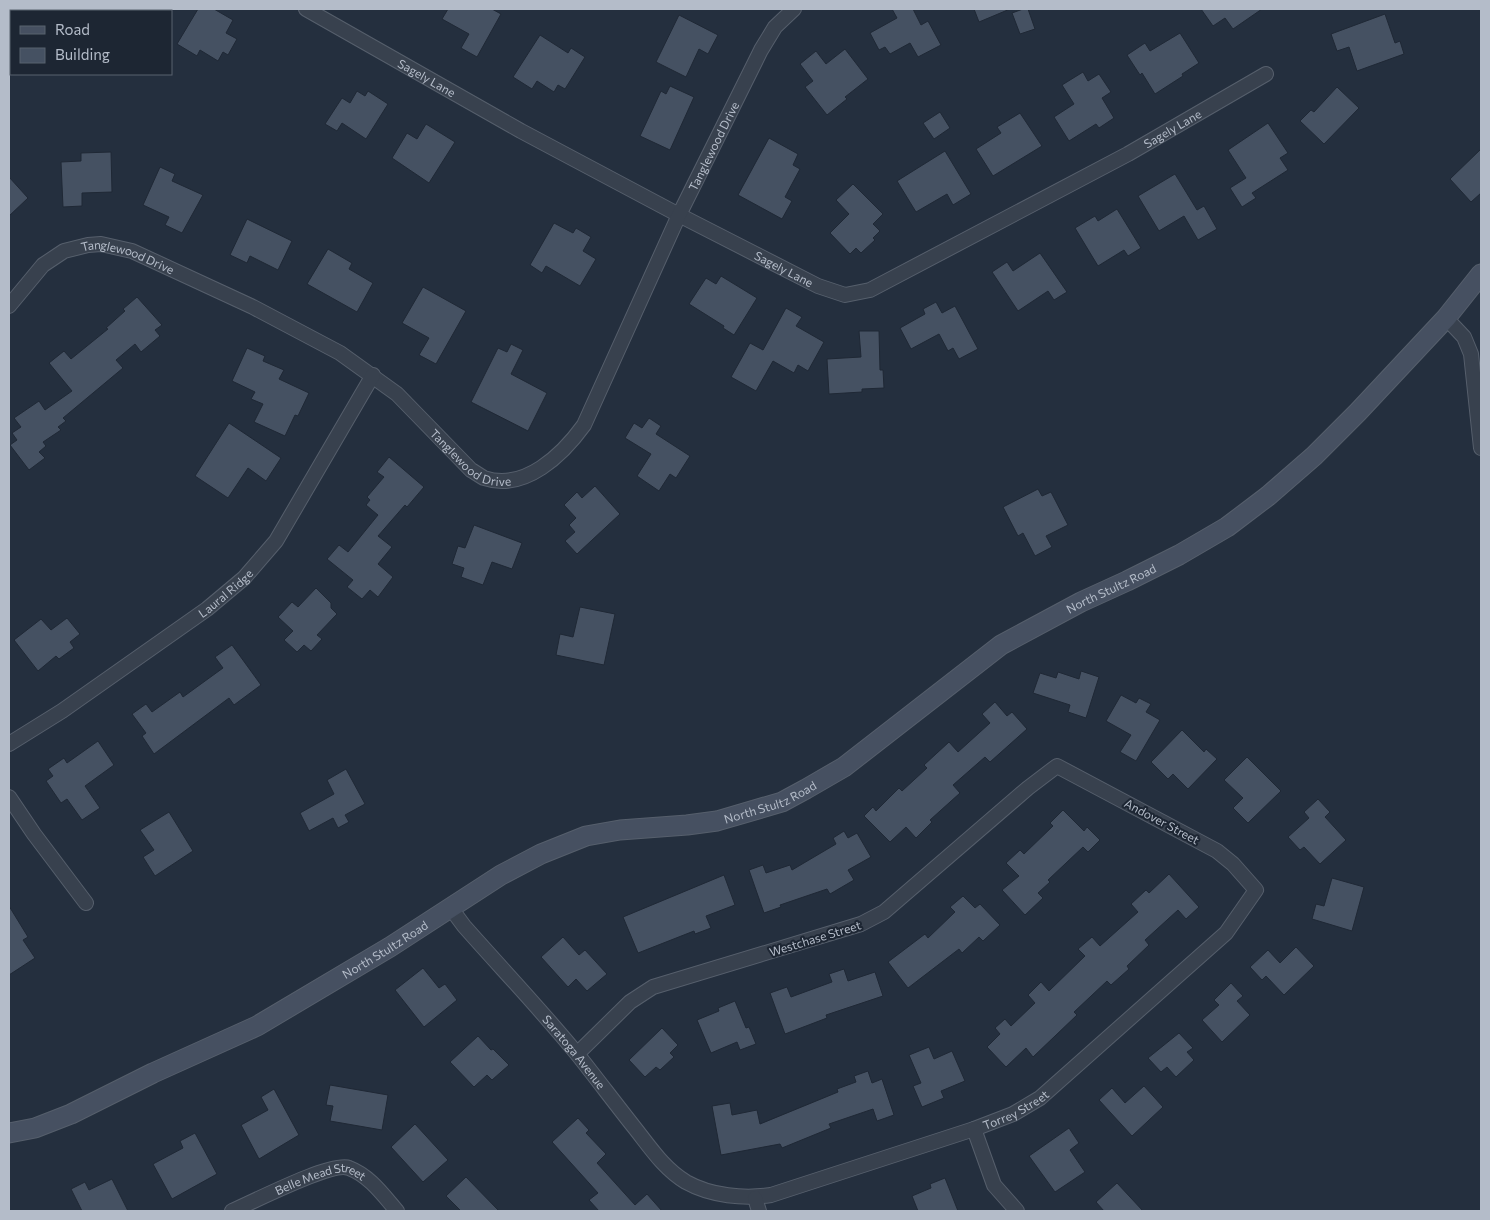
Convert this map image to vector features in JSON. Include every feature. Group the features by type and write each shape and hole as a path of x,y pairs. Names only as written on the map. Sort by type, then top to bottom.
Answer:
{"street":[{"name":"Sagely Lane","path":"306,9 521,131 679,215 818,286 845,295 858,293 876,286 1128,154 1266,74"},
{"name":"Tanglewood Drive","path":"9,306 43,265 59,254 76,247 88,245 114,246 132,251 253,307 340,353 397,394 471,470 485,478 498,480 520,478 534,472 562,452 584,425 679,215 761,50 775,28 794,9"},
{"name":"North Stultz Road","path":"9,1133 35,1128 72,1114 153,1073 257,1026 320,990 501,875 541,854 586,836 620,830 717,821 782,802 844,767 1001,645 1081,602 1179,555 1227,526 1268,496 1314,456 1446,318 1481,274"},
{"path":"1446,318 1464,337 1471,354 1481,448"},
{"name":"Laural Ridge","path":"9,744 62,711 207,609 244,578 276,541 373,375"},
{"name":"Andover Street","path":"1057,766 1217,851 1233,864 1256,890"},
{"name":"Westchase Street","path":"577,1054 630,1002 653,987 874,919 1028,788 1057,766"},
{"path":"9,797 34,834 86,903"},
{"name":"Torrey Street","path":"703,1188 737,1197 754,1198 771,1195 974,1129 1013,1114 1040,1098 1226,933 1256,890"},
{"name":"Saratoga Avenue","path":"450,908 577,1054 657,1156 673,1172 688,1183 703,1188"},
{"path":"974,1129 994,1185 1017,1211"},
{"name":"Belle Mead Street","path":"232,1211 325,1170 347,1167 367,1177 397,1211"},
{"path":"754,1198 758,1211"}],"building":[{"path":"198,9 214,9 233,20 226,33 237,39 228,55 223,52 218,61 200,50 197,56 177,44"},
{"path":"448,9 492,9 501,14 477,57 461,48 469,34 442,19"},
{"path":"892,9 913,9 921,25 928,21 941,45 918,57 910,43 890,54 885,47 879,50 870,33 897,18"},
{"path":"974,9 1010,9 979,22"},
{"path":"1028,9 1035,29 1020,34 1012,13"},
{"path":"1201,9 1262,9 1233,29 1225,18 1213,26"},
{"path":"1385,14 1395,43 1400,41 1404,54 1357,71 1349,47 1337,51 1331,34"},
{"path":"679,15 718,35 708,54 699,49 686,77 656,62"},
{"path":"1180,33 1199,63 1155,94 1142,73 1140,75 1127,55 1145,43 1150,51"},
{"path":"540,35 568,53 571,48 585,57 565,89 558,85 554,92 537,81 532,89 513,77"},
{"path":"845,49 868,79 845,97 847,99 827,115 805,87 813,81 800,64 816,51 826,64"},
{"path":"1083,72 1088,81 1099,74 1111,92 1102,98 1114,118 1099,128 1096,124 1069,141 1054,117 1074,104 1062,85"},
{"path":"670,86 694,97 670,150 640,136 661,91 666,94"},
{"path":"1337,87 1359,108 1324,144 1300,121 1311,110 1314,112"},
{"path":"357,91 365,96 368,91 388,104 366,139 342,123 337,131 325,124 342,98 350,103"},
{"path":"940,112 950,128 934,139 923,123"},
{"path":"1020,113 1042,146 993,176 976,149 1001,133 997,127"},
{"path":"1268,123 1288,153 1280,158 1288,170 1252,193 1256,198 1242,207 1230,188 1246,178 1228,150"},
{"path":"426,124 455,142 429,183 392,158 407,133 417,139"},
{"path":"769,138 798,154 793,165 800,169 785,197 792,201 782,219 738,195"},
{"path":"1481,149 1481,193 1471,202 1450,179"},
{"path":"945,151 971,194 953,205 947,194 916,212 897,181"},
{"path":"111,152 112,192 82,193 82,206 63,207 61,162 81,161 81,153"},
{"path":"160,167 175,174 172,181 203,195 182,233 165,225 169,217 143,205"},
{"path":"1175,174 1197,210 1204,206 1217,229 1198,240 1184,216 1159,231 1138,196"},
{"path":"9,177 28,198 9,216"},
{"path":"853,184 883,214 873,224 880,231 873,238 875,240 861,253 856,248 850,254 830,233 849,214 836,200"},
{"path":"1117,209 1141,248 1128,256 1124,250 1098,266 1075,228 1095,216 1098,221"},
{"path":"247,219 292,241 278,270 250,256 247,263 230,255"},
{"path":"554,223 573,233 576,228 591,237 583,251 596,259 580,286 546,266 542,273 530,265"},
{"path":"328,249 352,263 349,269 373,283 357,312 307,284"},
{"path":"1040,253 1067,292 1054,300 1048,291 1018,311 992,272 1007,262 1013,271"},
{"path":"721,276 757,298 734,335 723,328 724,326 689,304 706,278 716,284"},
{"path":"423,287 466,311 436,364 419,355 429,338 402,323"},
{"path":"137,297 162,325 155,330 160,336 141,352 135,344 116,360 123,368 63,418 66,421 58,427 61,430 43,442 46,446 39,452 45,458 29,470 10,445 17,440 12,433 21,427 14,418 39,401 45,410 72,391 49,363 64,351 71,359 108,329 106,328 125,311 123,309"},
{"path":"936,302 942,313 955,306 978,349 959,359 953,348 948,351 939,334 911,349 900,328 925,314 923,309"},
{"path":"786,308 802,317 796,326 824,342 808,371 798,365 794,373 773,361 756,391 731,377 750,343 763,350"},
{"path":"859,331 879,331 880,370 883,370 884,388 862,389 862,392 829,394 827,359 861,357"},
{"path":"511,344 523,350 511,374 547,393 528,431 471,402 498,348 507,352"},
{"path":"247,348 265,356 263,361 284,370 279,379 309,393 298,416 295,415 285,436 254,422 263,404 251,399 255,392 232,381"},
{"path":"649,418 661,426 656,434 690,456 676,478 670,474 659,491 637,476 651,454 625,438 634,423 642,428"},
{"path":"229,423 281,458 266,481 248,468 228,498 195,476"},
{"path":"389,457 424,487 407,507 405,505 378,536 392,547 378,564 393,577 378,597 370,590 362,599 347,587 353,580 327,559 339,545 348,552 378,515 366,505 370,500 367,497 384,477 377,472"},
{"path":"595,486 620,514 577,554 565,541 575,532 569,525 576,518 564,505 577,492 582,498"},
{"path":"1038,489 1042,496 1051,492 1068,525 1046,536 1052,547 1035,556 1023,533 1018,536 1003,507"},
{"path":"474,525 522,543 512,569 492,562 483,585 461,577 464,568 452,564 458,546 465,548"},
{"path":"316,588 331,603 331,608 337,614 317,635 322,639 311,651 304,645 297,652 284,640 293,631 278,617 292,602 298,607"},
{"path":"580,607 615,614 604,665 556,655 560,634 573,637"},
{"path":"67,618 80,634 70,642 74,648 59,659 56,656 38,671 14,640 41,619 51,630"},
{"path":"232,645 261,685 234,705 229,698 154,754 142,736 146,733 132,714 146,704 152,712 180,692 183,697 223,668 215,657"},
{"path":"1081,671 1099,677 1086,718 1068,712 1070,705 1033,693 1040,673 1056,678 1058,672 1079,679"},
{"path":"1121,695 1136,703 1139,698 1151,704 1146,712 1160,720 1136,761 1120,752 1131,735 1106,721"},
{"path":"995,702 1007,716 1012,712 1027,729 990,762 985,757 953,785 960,793 930,820 932,822 916,838 906,827 890,842 864,816 873,807 876,811 899,788 902,791 927,768 924,765 949,742 958,752 990,723 982,714"},
{"path":"1182,730 1204,752 1206,749 1217,759 1188,789 1173,774 1168,779 1151,762"},
{"path":"98,741 114,765 85,786 100,808 82,820 67,799 61,803 46,781 53,776 48,769 64,758 67,763"},
{"path":"1247,757 1281,791 1248,823 1233,808 1243,798 1224,780"},
{"path":"346,769 365,804 345,815 349,822 338,828 333,818 309,831 300,813 334,794 327,780"},
{"path":"1318,799 1330,812 1325,817 1346,840 1320,864 1304,847 1300,850 1288,837 1309,818 1304,812"},
{"path":"1063,810 1084,831 1087,827 1100,840 1088,852 1083,847 1048,880 1050,882 1038,893 1043,898 1025,915 1002,890 1019,876 1006,863 1020,850 1024,854 1053,826 1050,823"},
{"path":"169,812 193,851 155,876 143,857 154,850 140,830"},
{"path":"844,831 848,838 857,833 871,857 848,870 854,880 830,894 827,889 780,905 781,907 764,913 749,870 763,865 766,873 790,865 792,870 836,844 833,838"},
{"path":"1169,874 1199,907 1186,919 1178,910 1145,940 1149,945 1127,966 1129,969 1111,985 1107,981 1074,1012 1077,1015 1033,1057 1026,1048 1006,1067 987,1047 1000,1034 995,1028 1005,1019 1011,1026 1035,1003 1028,995 1041,982 1049,991 1085,956 1078,949 1092,937 1100,946 1138,912 1131,904 1146,890 1149,893"},
{"path":"724,875 735,905 706,916 711,928 695,934 694,931 638,953 623,917"},
{"path":"1332,878 1364,887 1352,931 1312,919 1316,904 1324,906"},
{"path":"963,896 975,908 980,904 1000,925 983,941 979,937 962,953 959,949 908,988 888,962 925,934 928,938 955,912 950,907"},
{"path":"9,906 28,937 23,940 35,958 9,975"},
{"path":"563,937 579,955 585,950 607,974 587,991 576,979 568,987 541,957"},
{"path":"1296,947 1314,966 1284,995 1266,976 1262,980 1250,967 1268,950 1280,963"},
{"path":"423,968 439,988 445,984 457,1000 424,1027 395,990"},
{"path":"844,969 848,981 875,972 883,996 826,1015 827,1018 785,1034 770,993 787,987 791,997 832,982 829,974"},
{"path":"1231,983 1243,996 1237,1001 1250,1015 1222,1042 1202,1020 1219,1005 1214,1000"},
{"path":"735,1001 746,1028 749,1027 756,1044 740,1050 737,1042 711,1053 697,1020 719,1011 718,1008"},
{"path":"662,1028 678,1045 670,1053 674,1057 660,1070 656,1067 645,1077 629,1060"},
{"path":"1179,1033 1193,1048 1187,1052 1194,1060 1176,1077 1167,1067 1161,1072 1148,1058"},
{"path":"478,1036 509,1065 492,1080 487,1075 474,1087 450,1062"},
{"path":"929,1047 934,1059 952,1051 965,1081 941,1091 944,1098 922,1107 913,1086 921,1083 909,1055"},
{"path":"868,1071 872,1083 882,1079 894,1115 877,1121 873,1109 829,1124 831,1128 782,1148 780,1144 721,1155 712,1106 730,1103 732,1115 757,1110 760,1124 838,1092 837,1089 856,1082 854,1076"},
{"path":"330,1085 388,1095 382,1130 330,1121 333,1106 326,1105"},
{"path":"1144,1086 1163,1107 1132,1136 1099,1100 1112,1088 1125,1103"},
{"path":"274,1089 299,1135 259,1159 241,1125 268,1110 261,1097"},
{"path":"578,1118 589,1130 586,1133 606,1154 597,1163 635,1205 647,1194 662,1211 599,1211 589,1200 598,1193 552,1142"},
{"path":"415,1124 448,1160 423,1182 391,1147"},
{"path":"1069,1128 1079,1143 1070,1150 1085,1172 1055,1192 1029,1156"},
{"path":"195,1133 217,1174 172,1199 153,1164 183,1148 180,1141"},
{"path":"466,1177 499,1211 461,1211 446,1196"},
{"path":"945,1178 958,1211 918,1211 912,1196 931,1188 930,1184"},
{"path":"112,1179 128,1211 82,1211 71,1189 85,1182 89,1190"},
{"path":"1117,1183 1143,1211 1104,1211 1096,1202"}]}
